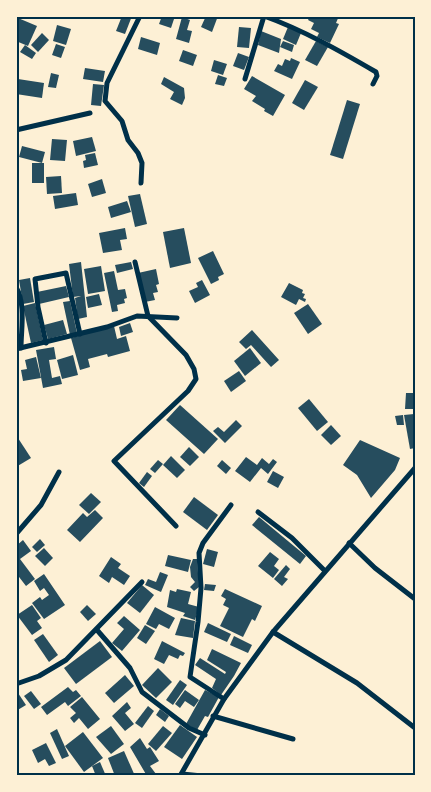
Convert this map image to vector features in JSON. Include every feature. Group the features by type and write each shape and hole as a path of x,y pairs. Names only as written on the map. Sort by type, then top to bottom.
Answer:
{"street":[{"path":"140,16 107,83 105,101 122,121 128,140 138,153 142,163 141,183"},
{"path":"245,79 264,16 320,41 376,72 377,76 373,84"},
{"path":"16,130 90,113"},
{"path":"134,262 148,316 186,355 194,368 196,378 188,391 114,461 176,526"},
{"path":"46,343 38,307 35,279 66,274 80,334"},
{"path":"16,287 20,295 21,304 19,349 107,327 137,316 177,318"},
{"path":"202,776 181,775 224,699 273,632 415,468"},
{"path":"16,534 41,505 59,472"},
{"path":"224,699 190,677 201,588 199,553 202,543 231,506"},
{"path":"258,512 292,538 325,571"},
{"path":"349,543 375,568 415,599"},
{"path":"16,684 39,676 66,660 142,582"},
{"path":"97,630 130,668 142,692 189,728 205,735"},
{"path":"273,632 356,683 415,728"},
{"path":"214,716 293,739"}],"building":[{"path":"122,16 132,16 125,34 116,31"},
{"path":"162,16 175,16 171,28 159,24"},
{"path":"206,16 218,16 212,32 201,27"},
{"path":"310,16 339,16 336,23 339,24 330,43 317,37 319,33 311,29 314,23 308,20"},
{"path":"182,17 190,20 187,30 192,31 189,43 176,39"},
{"path":"18,18 37,26 28,46 16,41 16,21"},
{"path":"57,25 71,29 66,45 53,41"},
{"path":"239,27 251,28 249,48 237,47"},
{"path":"288,27 301,33 296,45 283,39"},
{"path":"261,31 281,39 279,53 258,45"},
{"path":"42,33 49,40 38,52 31,45"},
{"path":"141,37 160,43 157,55 138,49"},
{"path":"283,41 294,45 292,52 280,47"},
{"path":"316,41 328,47 317,66 305,60"},
{"path":"56,44 65,47 61,58 52,55"},
{"path":"25,45 36,53 32,59 20,52"},
{"path":"183,50 197,55 193,66 179,61"},
{"path":"238,53 249,57 244,70 233,66"},
{"path":"291,58 300,62 292,79 274,71 278,64 282,66 285,59 290,61"},
{"path":"214,60 227,64 223,75 211,71"},
{"path":"85,68 105,71 103,82 83,79"},
{"path":"51,73 59,75 56,88 48,87"},
{"path":"218,75 227,78 224,86 215,84"},
{"path":"252,76 285,95 273,116 252,101 256,96 244,89"},
{"path":"164,77 184,88 185,98 182,105 170,99 174,92 161,84"},
{"path":"18,79 44,83 42,98 16,94"},
{"path":"305,80 318,87 304,110 292,103"},
{"path":"93,84 104,85 101,106 91,105"},
{"path":"347,100 360,104 343,159 330,155"},
{"path":"92,137 96,151 76,156 73,141"},
{"path":"52,139 67,140 65,161 50,160"},
{"path":"22,146 45,152 42,163 19,157"},
{"path":"95,153 98,165 84,168 83,161 86,160 85,155"},
{"path":"32,163 44,163 44,183 32,183"},
{"path":"61,176 62,193 47,194 46,177"},
{"path":"102,179 106,193 92,197 88,184"},
{"path":"76,193 78,205 55,209 53,196"},
{"path":"140,194 147,224 135,227 128,196"},
{"path":"127,201 131,212 111,218 108,207"},
{"path":"125,228 127,239 120,240 122,250 103,253 99,233"},
{"path":"184,228 191,263 170,268 163,232"},
{"path":"213,251 224,274 218,277 219,280 211,284 198,258"},
{"path":"81,262 87,317 78,319 75,298 81,296 73,297 69,264"},
{"path":"131,262 133,269 117,273 115,265"},
{"path":"101,266 105,291 88,294 84,269"},
{"path":"156,269 159,284 156,285 158,292 153,293 155,300 145,302 138,273"},
{"path":"114,271 118,290 125,289 127,298 124,299 125,303 117,305 118,311 112,312 104,273"},
{"path":"30,278 34,302 23,304 19,280"},
{"path":"202,280 210,295 195,303 189,291 198,287 196,283"},
{"path":"289,283 303,290 305,302 299,299 296,305 281,297"},
{"path":"66,286 69,297 39,304 37,292"},
{"path":"99,294 102,305 88,308 86,297"},
{"path":"70,301 77,333 70,335 63,302"},
{"path":"35,303 43,340 31,343 23,306"},
{"path":"308,304 322,324 308,334 294,313"},
{"path":"63,320 67,334 48,339 44,325"},
{"path":"130,323 133,332 121,336 119,327"},
{"path":"114,326 117,339 126,336 130,351 108,357 107,354 88,359 90,367 80,370 71,338"},
{"path":"252,330 279,360 271,367 251,345 246,349 239,342"},
{"path":"54,347 56,359 49,360 52,378 60,376 62,384 43,388 36,350"},
{"path":"250,348 261,363 245,376 234,361"},
{"path":"73,355 78,375 62,379 57,360"},
{"path":"36,357 41,378 23,381 21,370 27,369 25,360"},
{"path":"239,371 246,381 231,392 224,381"},
{"path":"406,393 414,393 413,409 405,409"},
{"path":"309,399 328,422 317,431 298,408"},
{"path":"180,405 218,439 204,454 166,420"},
{"path":"414,414 415,448 410,449 404,415"},
{"path":"403,415 404,425 397,425 395,416"},
{"path":"236,420 242,426 225,443 213,431 218,427 224,432"},
{"path":"331,425 341,436 331,445 321,435"},
{"path":"16,435 31,458 16,467"},
{"path":"360,440 400,458 395,470 371,498 357,475 343,465"},
{"path":"189,447 199,457 190,466 180,457"},
{"path":"171,456 185,470 177,478 163,465"},
{"path":"246,457 257,465 262,458 269,464 273,459 277,462 268,474 261,468 250,482 235,471"},
{"path":"158,460 163,464 155,473 150,469"},
{"path":"222,460 231,468 226,474 217,466"},
{"path":"273,471 284,477 278,488 267,482"},
{"path":"147,472 152,476 144,487 139,483"},
{"path":"91,493 101,502 89,514 79,505"},
{"path":"194,497 218,515 207,530 183,512"},
{"path":"95,510 103,518 80,542 67,530 83,513 87,517"},
{"path":"259,517 306,556 300,564 252,525"},
{"path":"40,539 45,545 37,552 32,547"},
{"path":"23,540 31,551 20,559 35,579 26,586 16,573 16,546"},
{"path":"44,548 53,558 45,566 35,556"},
{"path":"207,549 218,552 214,567 203,564"},
{"path":"270,552 279,559 274,566 279,570 273,578 258,566"},
{"path":"168,555 191,560 188,572 165,566"},
{"path":"111,557 121,564 118,568 130,576 124,585 112,577 109,583 99,576"},
{"path":"193,559 197,559 199,587 194,591 190,587 195,582 191,577 190,567"},
{"path":"286,565 290,569 284,577 288,579 282,586 274,579"},
{"path":"160,572 168,575 161,592 145,585 148,579 156,582"},
{"path":"44,574 65,605 44,619 32,603 40,597 42,600 49,595 44,588 40,591 34,581"},
{"path":"205,584 216,585 214,591 204,590"},
{"path":"142,585 154,595 140,613 127,603"},
{"path":"177,589 191,592 188,604 199,607 195,620 183,616 185,613 167,607 170,590 176,592"},
{"path":"225,589 262,606 255,621 252,619 243,637 220,626 229,608 223,605 226,599 221,596"},
{"path":"32,605 41,618 37,621 42,628 32,635 17,615"},
{"path":"87,605 96,614 88,621 80,612"},
{"path":"155,607 175,618 169,629 159,624 156,629 146,624"},
{"path":"124,616 140,630 122,651 112,643 124,629 117,623"},
{"path":"181,618 195,621 193,638 175,635"},
{"path":"208,623 231,634 227,642 204,632"},
{"path":"145,625 155,631 146,644 137,638"},
{"path":"43,634 58,655 49,662 34,640"},
{"path":"234,636 252,645 248,653 230,645"},
{"path":"100,641 112,657 76,684 64,668"},
{"path":"162,641 185,653 183,656 180,655 178,659 169,655 164,664 154,659"},
{"path":"212,649 241,663 221,695 212,688 216,679 195,665 200,658 225,674 226,672 207,660"},
{"path":"158,668 172,682 156,698 142,685"},
{"path":"125,675 134,686 114,703 105,693"},
{"path":"180,680 187,685 173,705 166,700"},
{"path":"68,687 73,692 76,690 81,696 68,706 65,702 47,715 41,707"},
{"path":"16,690 26,705 16,711"},
{"path":"185,690 199,700 194,707 185,701 180,708 175,704"},
{"path":"205,690 219,697 208,717 205,716 197,730 186,724"},
{"path":"31,691 41,704 34,709 24,696"},
{"path":"82,697 100,719 88,729 79,718 74,723 70,718 76,713 70,707"},
{"path":"127,702 131,708 125,713 134,724 125,731 112,716"},
{"path":"148,706 154,711 142,728 135,723"},
{"path":"160,709 169,716 165,722 156,715"},
{"path":"180,725 197,737 182,759 164,747"},
{"path":"111,726 124,744 111,754 96,737"},
{"path":"163,726 172,733 156,751 148,744"},
{"path":"57,729 69,756 62,759 50,733"},
{"path":"83,732 103,758 84,772 65,746"},
{"path":"140,738 147,749 150,747 159,761 150,766 156,774 152,776 147,776 130,747"},
{"path":"46,743 56,763 49,766 45,759 38,763 32,750"},
{"path":"124,751 135,776 115,776 108,758"},
{"path":"100,762 106,776 96,776 92,766"}]}
